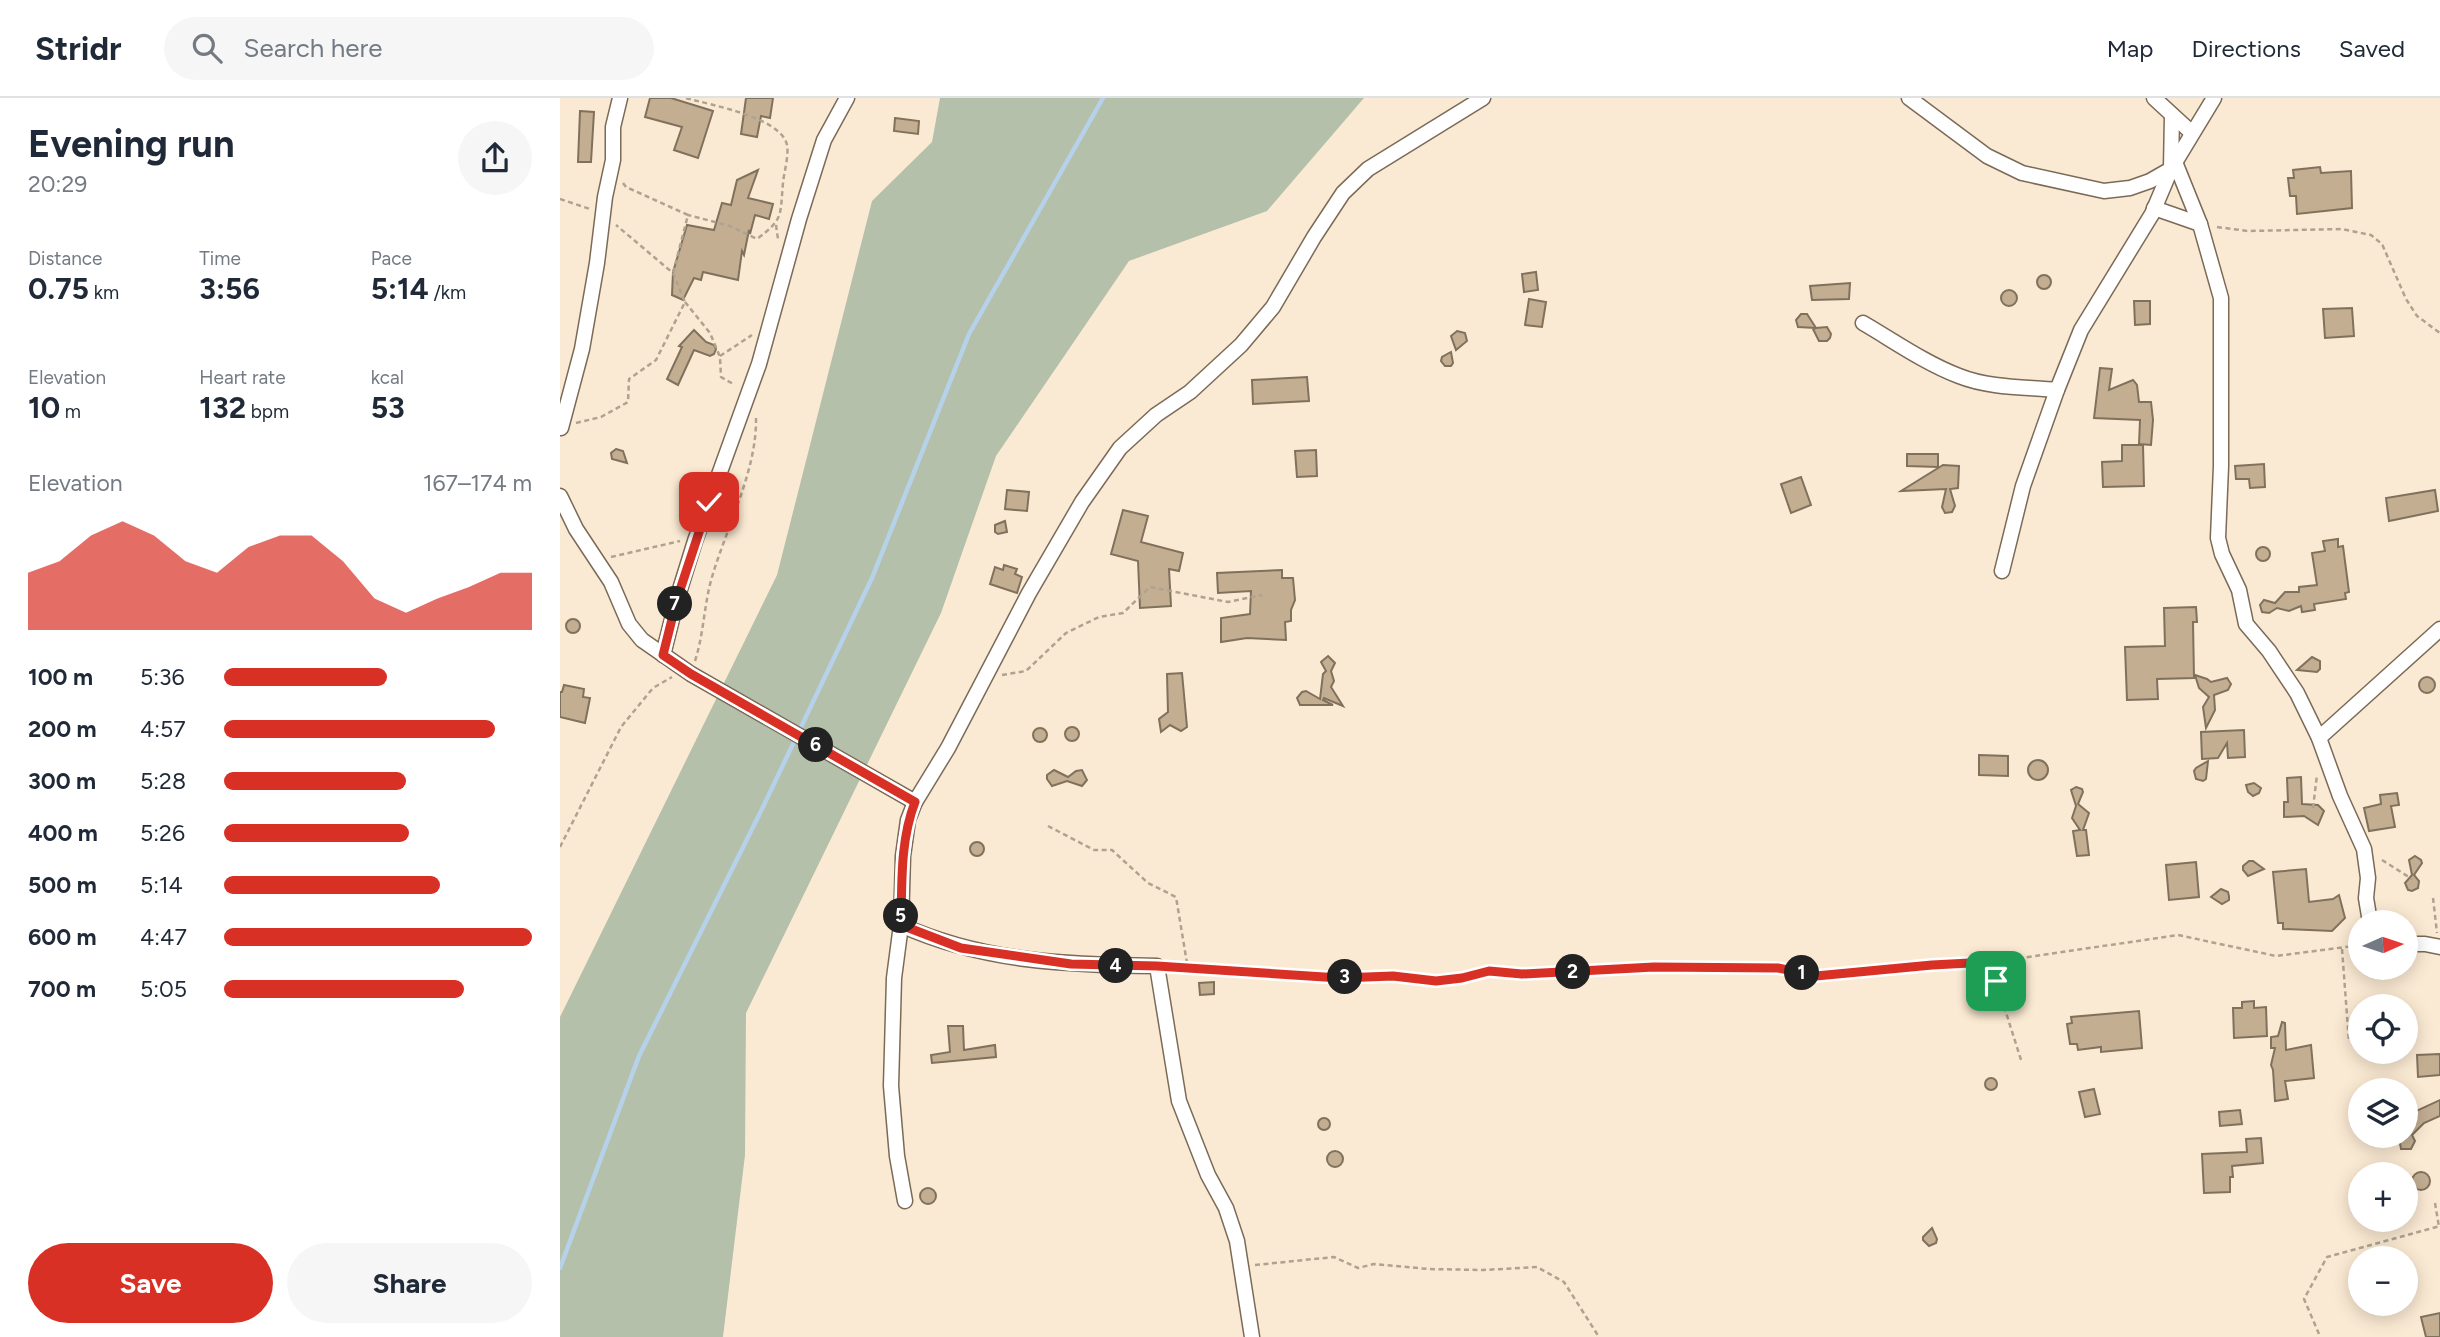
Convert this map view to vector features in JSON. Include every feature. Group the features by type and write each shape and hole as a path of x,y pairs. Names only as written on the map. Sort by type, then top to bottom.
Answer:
{"street":[{"path":"560,429 582,349 612,168 614,127 620,98"},
{"path":"663,655 695,541 759,364 824,140 847,98"},
{"path":"905,1202 897,1156 891,1086 894,978 901,925 903,856 908,820 915,802 948,748 1029,593 1082,502 1120,448 1156,415 1190,392 1241,345 1273,307 1343,193 1368,169 1483,98"},
{"path":"1909,98 1987,156 2022,173 2104,191 2130,188 2150,181 2173,165"},
{"path":"2154,98 2192,133"},
{"path":"2002,571 2023,486 2081,330 2154,208 2173,165 2214,98"},
{"path":"2172,115 2173,165 2200,224 2221,298 2218,538 2232,580 2239,590 2246,624 2269,651 2297,693 2319,738 2340,796 2364,849 2368,910"},
{"path":"2154,208 2200,224"},
{"path":"1863,323 1961,377 1996,385 2057,390"},
{"path":"560,496 576,529 611,582 629,624 642,640 681,668 915,802"},
{"path":"2319,738 2440,629"},
{"path":"901,925 961,948 996,955 1071,964 1157,966 1179,1101 1208,1175 1226,1208 1237,1241 1252,1337"},
{"path":"2418,945 2439,947"}],"path":[{"path":"622,181 626,187 688,215 730,226 757,239 776,225 780,213 787,146 781,134 752,116 687,98"},
{"path":"560,199 603,214 673,273 685,302 656,360 629,379 628,402 601,417 560,429"},
{"path":"673,273 688,215"},
{"path":"2200,224 2248,231 2342,229 2371,235 2382,244 2406,299 2417,316 2440,333"},
{"path":"721,514 739,497"},
{"path":"598,561 663,543 695,541"},
{"path":"985,678 1026,671 1066,633 1099,617 1123,613 1150,587 1228,602 1262,595"},
{"path":"560,847 621,727 653,688 674,675"},
{"path":"1048,826 1094,849 1112,850 1148,883 1176,897 1188,970"},
{"path":"2364,849 2412,879"},
{"path":"2433,898 2439,947"},
{"path":"1157,966 1340,978 1393,976 1436,981 1489,971 1522,974 1654,967 1778,968 1816,976 2008,961 2178,935 2276,956 2348,948"},
{"path":"2342,949 2348,1029"},
{"path":"2008,961 1996,981 2022,1063"},
{"path":"2319,1334 2304,1299 2327,1257 2440,1226 2435,1203"},
{"path":"1242,1267 1334,1257 1358,1268 1374,1264 1428,1269 1537,1267 1564,1282 1599,1337"}],"green space":[{"path":"940,98 1364,98 1267,211 1129,261 996,456 941,613 746,1013 745,1155 723,1337 560,1337 560,1017 777,575 872,201 932,142"}],"building":[{"path":"650,98 671,98 713,111 698,158 674,150 682,127 645,117"},
{"path":"746,98 773,98 770,118 761,116 757,137 741,134"},
{"path":"580,111 594,112 591,162 578,162"},
{"path":"895,118 919,121 918,134 894,131"},
{"path":"2320,167 2321,173 2351,171 2352,208 2297,214 2296,196 2290,196 2288,178 2294,178 2293,170"},
{"path":"758,170 748,198 773,204 769,219 755,215 744,255 742,251 738,280 703,272 701,280 694,278 683,300 672,295 673,272 687,225 714,230 722,203 731,205 737,180"},
{"path":"1536,272 1538,290 1524,292 1522,274"},
{"path":"2044,275 2049,277 2049,287 2044,289 2039,287 2037,282 2039,277"},
{"path":"1850,283 1849,299 1812,300 1810,286"},
{"path":"2009,290 2015,292 2015,304 2009,306 2003,304 2001,298 2003,292"},
{"path":"1529,299 1546,302 1542,327 1525,325"},
{"path":"2134,301 2150,301 2150,324 2135,325"},
{"path":"2352,308 2354,336 2325,338 2323,309"},
{"path":"1801,314 1807,314 1816,328 1798,327 1796,320"},
{"path":"1827,327 1830,338 1827,341 1819,341 1813,329"},
{"path":"694,330 716,349 710,356 694,350 678,385 667,379 682,347 679,346"},
{"path":"1457,331 1465,333 1467,341 1456,350 1451,336"},
{"path":"1451,352 1453,363 1451,366 1445,366 1441,361 1442,357"},
{"path":"2100,368 2112,369 2109,390 2133,380 2137,385 2139,402 2151,402 2151,445 2139,444 2140,420 2094,418"},
{"path":"1307,377 1309,401 1253,404 1252,380"},
{"path":"2122,445 2143,445 2144,486 2103,487 2102,462 2122,461"},
{"path":"616,449 623,451 627,463 612,459 611,453"},
{"path":"1316,450 1317,476 1297,477 1295,451"},
{"path":"1907,454 1938,454 1938,467 1907,466"},
{"path":"2264,464 2265,487 2250,488 2249,479 2236,479 2235,466"},
{"path":"1943,465 1959,466 1958,488 1950,489 1955,506 1952,512 1945,513 1942,507 1946,489 1901,491"},
{"path":"1801,477 1811,505 1791,513 1781,484"},
{"path":"1007,490 1029,492 1027,511 1005,509"},
{"path":"2435,490 2438,511 2389,521 2386,498"},
{"path":"1123,510 1148,516 1141,542 1183,553 1179,571 1169,569 1171,606 1140,608 1138,561 1111,554"},
{"path":"1005,521 1007,532 995,532 995,525"},
{"path":"2338,539 2338,547 2343,546 2349,592 2345,593 2346,599 2314,604 2315,610 2302,612 2301,606 2289,611 2277,608 2269,613 2262,612 2260,605 2264,600 2275,603 2285,592 2299,592 2299,587 2317,585 2312,553 2325,551 2323,541"},
{"path":"2260,547 2266,547 2270,554 2266,561 2260,561 2256,557 2256,551"},
{"path":"1004,565 1017,569 1015,574 1022,577 1017,593 990,584 995,567 1003,570"},
{"path":"1282,570 1282,578 1293,578 1295,600 1291,621 1285,622 1286,640 1247,638 1221,642 1221,618 1250,614 1251,591 1218,593 1217,573"},
{"path":"2196,607 2197,622 2193,622 2194,678 2157,679 2158,699 2127,700 2125,647 2165,646 2164,608"},
{"path":"573,619 578,621 578,631 573,633 568,631 566,626 568,621"},
{"path":"1328,656 1335,663 1331,671 1334,681 1331,687 1343,706 1324,698 1323,700 1333,705 1300,705 1297,698 1302,692 1306,691 1320,699 1323,674 1326,671 1321,662"},
{"path":"2312,657 2320,661 2320,669 2317,672 2297,670"},
{"path":"1182,673 1187,727 1181,731 1170,725 1161,732 1159,719 1168,712 1167,674"},
{"path":"2195,675 2211,682 2227,678 2231,684 2228,690 2214,695 2215,710 2206,728 2203,707 2209,697 2199,688"},
{"path":"2427,677 2433,679 2433,691 2427,693 2421,691 2419,685 2421,679"},
{"path":"564,685 584,689 583,697 590,698 585,723 560,717 560,692"},
{"path":"1069,727 1075,727 1079,734 1075,741 1069,741 1065,737 1065,731"},
{"path":"1037,728 1043,728 1047,735 1043,742 1037,742 1033,738 1033,732"},
{"path":"2244,730 2245,757 2228,758 2227,743 2218,758 2202,759 2201,732"},
{"path":"1979,755 2008,756 2008,776 1979,775"},
{"path":"2038,760 2045,763 2048,770 2045,777 2038,780 2031,777 2028,770 2031,763"},
{"path":"2208,761 2206,779 2196,779 2196,768"},
{"path":"1054,770 1068,777 1082,770 1087,780 1082,786 1067,781 1052,786 1047,775"},
{"path":"2301,777 2302,804 2318,805 2324,811 2318,825 2304,816 2284,817 2284,802 2288,802 2287,778"},
{"path":"2254,783 2261,788 2259,793 2253,796 2246,785"},
{"path":"2076,787 2083,792 2078,804 2089,813 2083,830 2086,830 2089,855 2077,856 2073,831 2080,830 2072,818 2076,806 2071,790"},
{"path":"2397,793 2399,805 2391,806 2395,827 2369,831 2364,808 2381,804 2380,795"},
{"path":"974,842 980,842 984,849 980,856 974,856 970,852 970,846"},
{"path":"2415,856 2422,863 2414,875 2419,881 2418,888 2412,891 2408,890 2405,883 2412,875 2409,860"},
{"path":"2249,861 2264,869 2248,876 2243,866"},
{"path":"2196,862 2199,897 2169,900 2166,865"},
{"path":"2306,869 2309,902 2333,899 2339,895 2345,918 2332,931 2283,929 2283,923 2278,923 2273,872"},
{"path":"2221,889 2228,892 2229,896 2229,900 2222,904 2211,897"},
{"path":"1214,982 1214,994 1200,995 1199,983"},
{"path":"2254,1001 2254,1008 2266,1007 2267,1036 2234,1038 2233,1008 2242,1008 2242,1002"},
{"path":"2139,1011 2142,1048 2101,1052 2101,1047 2078,1050 2077,1044 2070,1044 2067,1024 2072,1023 2071,1017"},
{"path":"2282,1022 2285,1023 2286,1050 2311,1045 2314,1078 2285,1081 2288,1099 2275,1101 2271,1065 2275,1048 2271,1048 2271,1037 2278,1036"},
{"path":"948,1026 963,1026 964,1050 995,1045 996,1057 932,1063 931,1055 950,1052"},
{"path":"2440,1054 2440,1075 2418,1077 2418,1055"},
{"path":"1991,1078 1997,1084 1991,1090 1985,1084"},
{"path":"2094,1089 2100,1114 2085,1117 2079,1092"},
{"path":"2440,1100 2440,1116 2424,1123 2418,1129 2418,1110"},
{"path":"2240,1110 2242,1124 2220,1126 2219,1112"},
{"path":"1324,1118 1330,1124 1324,1130 1318,1124"},
{"path":"2261,1138 2263,1163 2232,1166 2230,1192 2204,1193 2202,1154 2247,1152 2246,1139"},
{"path":"1335,1151 1341,1153 1341,1165 1335,1167 1329,1165 1327,1159 1329,1153"},
{"path":"2418,1173 2424,1173 2429,1178 2427,1187 2418,1189"},
{"path":"925,1188 931,1188 936,1196 934,1202 925,1204 920,1199 920,1193"},
{"path":"1932,1228 1937,1239 1936,1243 1929,1246 1923,1237"},
{"path":"2440,1313 2440,1337 2426,1337 2421,1317"}],"waterway":[{"path":"560,1268 639,1056 762,809 872,578 969,334 1103,98"}],"route":[{"path":"709,502 677,599 663,655 691,674 915,802 908,820 903,856 901,925 929,937 961,948 996,955 1071,964 1157,966 1340,978 1393,976 1436,981 1489,971 1522,974 1654,967 1778,968 1816,976 2008,961 1996,981"}]}
